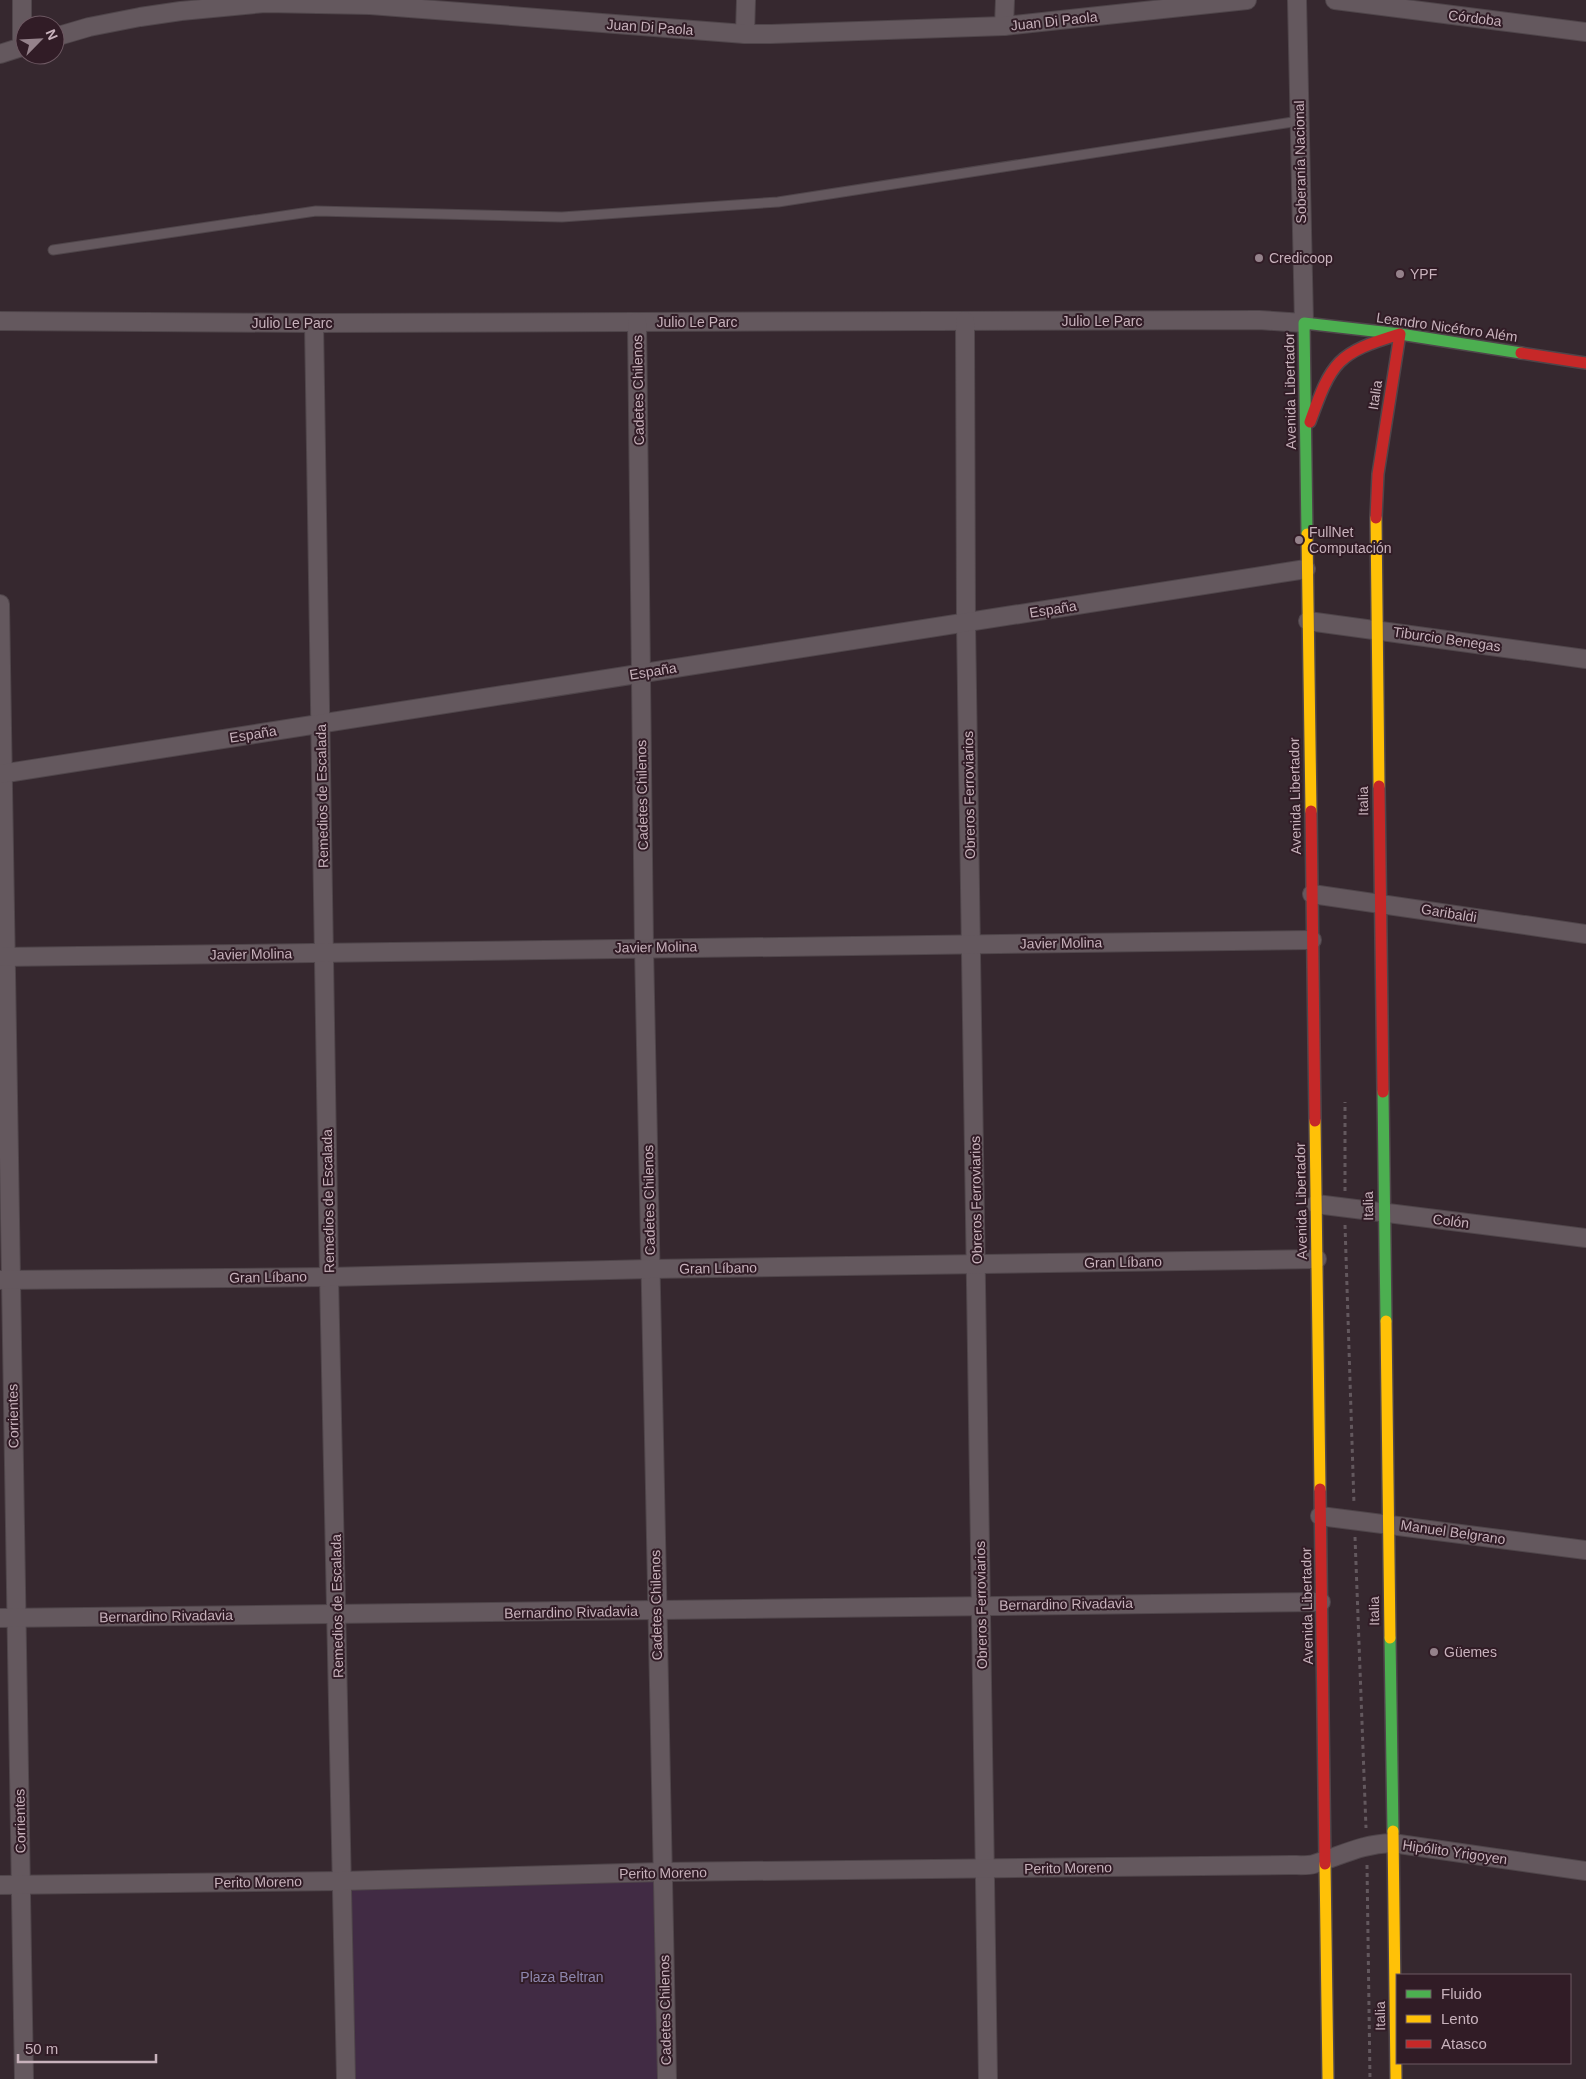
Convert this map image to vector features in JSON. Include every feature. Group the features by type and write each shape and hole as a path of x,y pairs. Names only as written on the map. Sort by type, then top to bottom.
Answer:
{"main road":[{"name":"Leandro Nicéforo Além","path":"1304,323 1400,334 1586,363"},
{"name":"Avenida Libertador","path":"1304,323 1328,2079"},
{"path":"1305,436 1328,374 1341,357 1361,346 1400,334"},
{"name":"Italia","path":"1396,2079 1383,1212 1376,498 1400,334"}],"street":[{"path":"22,0 22,15"},
{"path":"746,0 746,34"},
{"path":"1004,0 1004,26"},
{"name":"Juan Di Paola","path":"65,34 89,27 148,16 265,2 508,8 746,34 1004,26 1247,0"},
{"name":"Soberanía Nacional","path":"1297,0 1304,323"},
{"name":"Córdoba","path":"1335,0 1461,8 1586,32"},
{"path":"0,54 15,49"},
{"name":"Julio Le Parc","path":"0,322 1259,320 1304,323"},
{"name":"Obreros Ferroviarios","path":"965,321 966,623 988,2079"},
{"name":"Cadetes Chilenos","path":"637,322 644,947 667,2079"},
{"name":"Remedios de Escalada","path":"314,323 329,1276 338,1614 346,2079"},
{"name":"España","path":"1,774 1306,569"},
{"name":"Corrientes","path":"0,604 8,1618 21,1884 24,2079"},
{"name":"Tiburcio Benegas","path":"1308,621 1586,659"},
{"name":"Garibaldi","path":"1312,894 1380,902 1586,934"},
{"name":"Javier Molina","path":"3,957 644,947 1312,940"},
{"name":"Colón","path":"1316,1204 1586,1238"},
{"name":"Gran Líbano","path":"5,1280 1317,1258"},
{"name":"Manuel Belgrano","path":"1320,1516 1388,1523 1586,1550"},
{"name":"Bernardino Rivadavia","path":"8,1618 1321,1602"},
{"name":"Hipólito Yrigoyen","path":"1325,1859 1366,1845 1392,1843 1586,1871"},
{"name":"Perito Moreno","path":"0,1884 342,1881 662,1872 1291,1865 1312,1864 1325,1859"}],"lane":[{"path":"53,250 316,211 562,218 778,202 1299,121"}],"path":[{"path":"1345,1102 1345,1267 1366,1845 1370,2079"}],"green space":[{"name":"Plaza Beltran","path":"662,1872 667,2079 346,2079 342,1881"}],"traffic: fast":[{"path":"1307,534 1304,323 1400,334 1521,353"},
{"path":"1383,1092 1386,1321"},
{"path":"1390,1638 1393,1831"}],"traffic: slow":[{"path":"1376,518 1379,786"},
{"path":"1307,534 1311,811"},
{"path":"1315,1121 1320,1489"},
{"path":"1386,1321 1390,1638"},
{"path":"1393,1831 1396,2079"},
{"path":"1325,1864 1328,2079"}],"traffic: jam":[{"path":"1310,422 1324,385 1340,362 1362,347 1400,334 1378,474 1376,518"},
{"path":"1521,353 1586,363"},
{"path":"1379,786 1383,1092"},
{"path":"1311,811 1315,1121"},
{"path":"1320,1489 1325,1864"}],"place":[{"name":"Credicoop","path":"1259,258"},
{"name":"YPF","path":"1400,274"},
{"name":"FullNet Computación","path":"1299,540"},
{"name":"Güemes","path":"1434,1652"}]}
